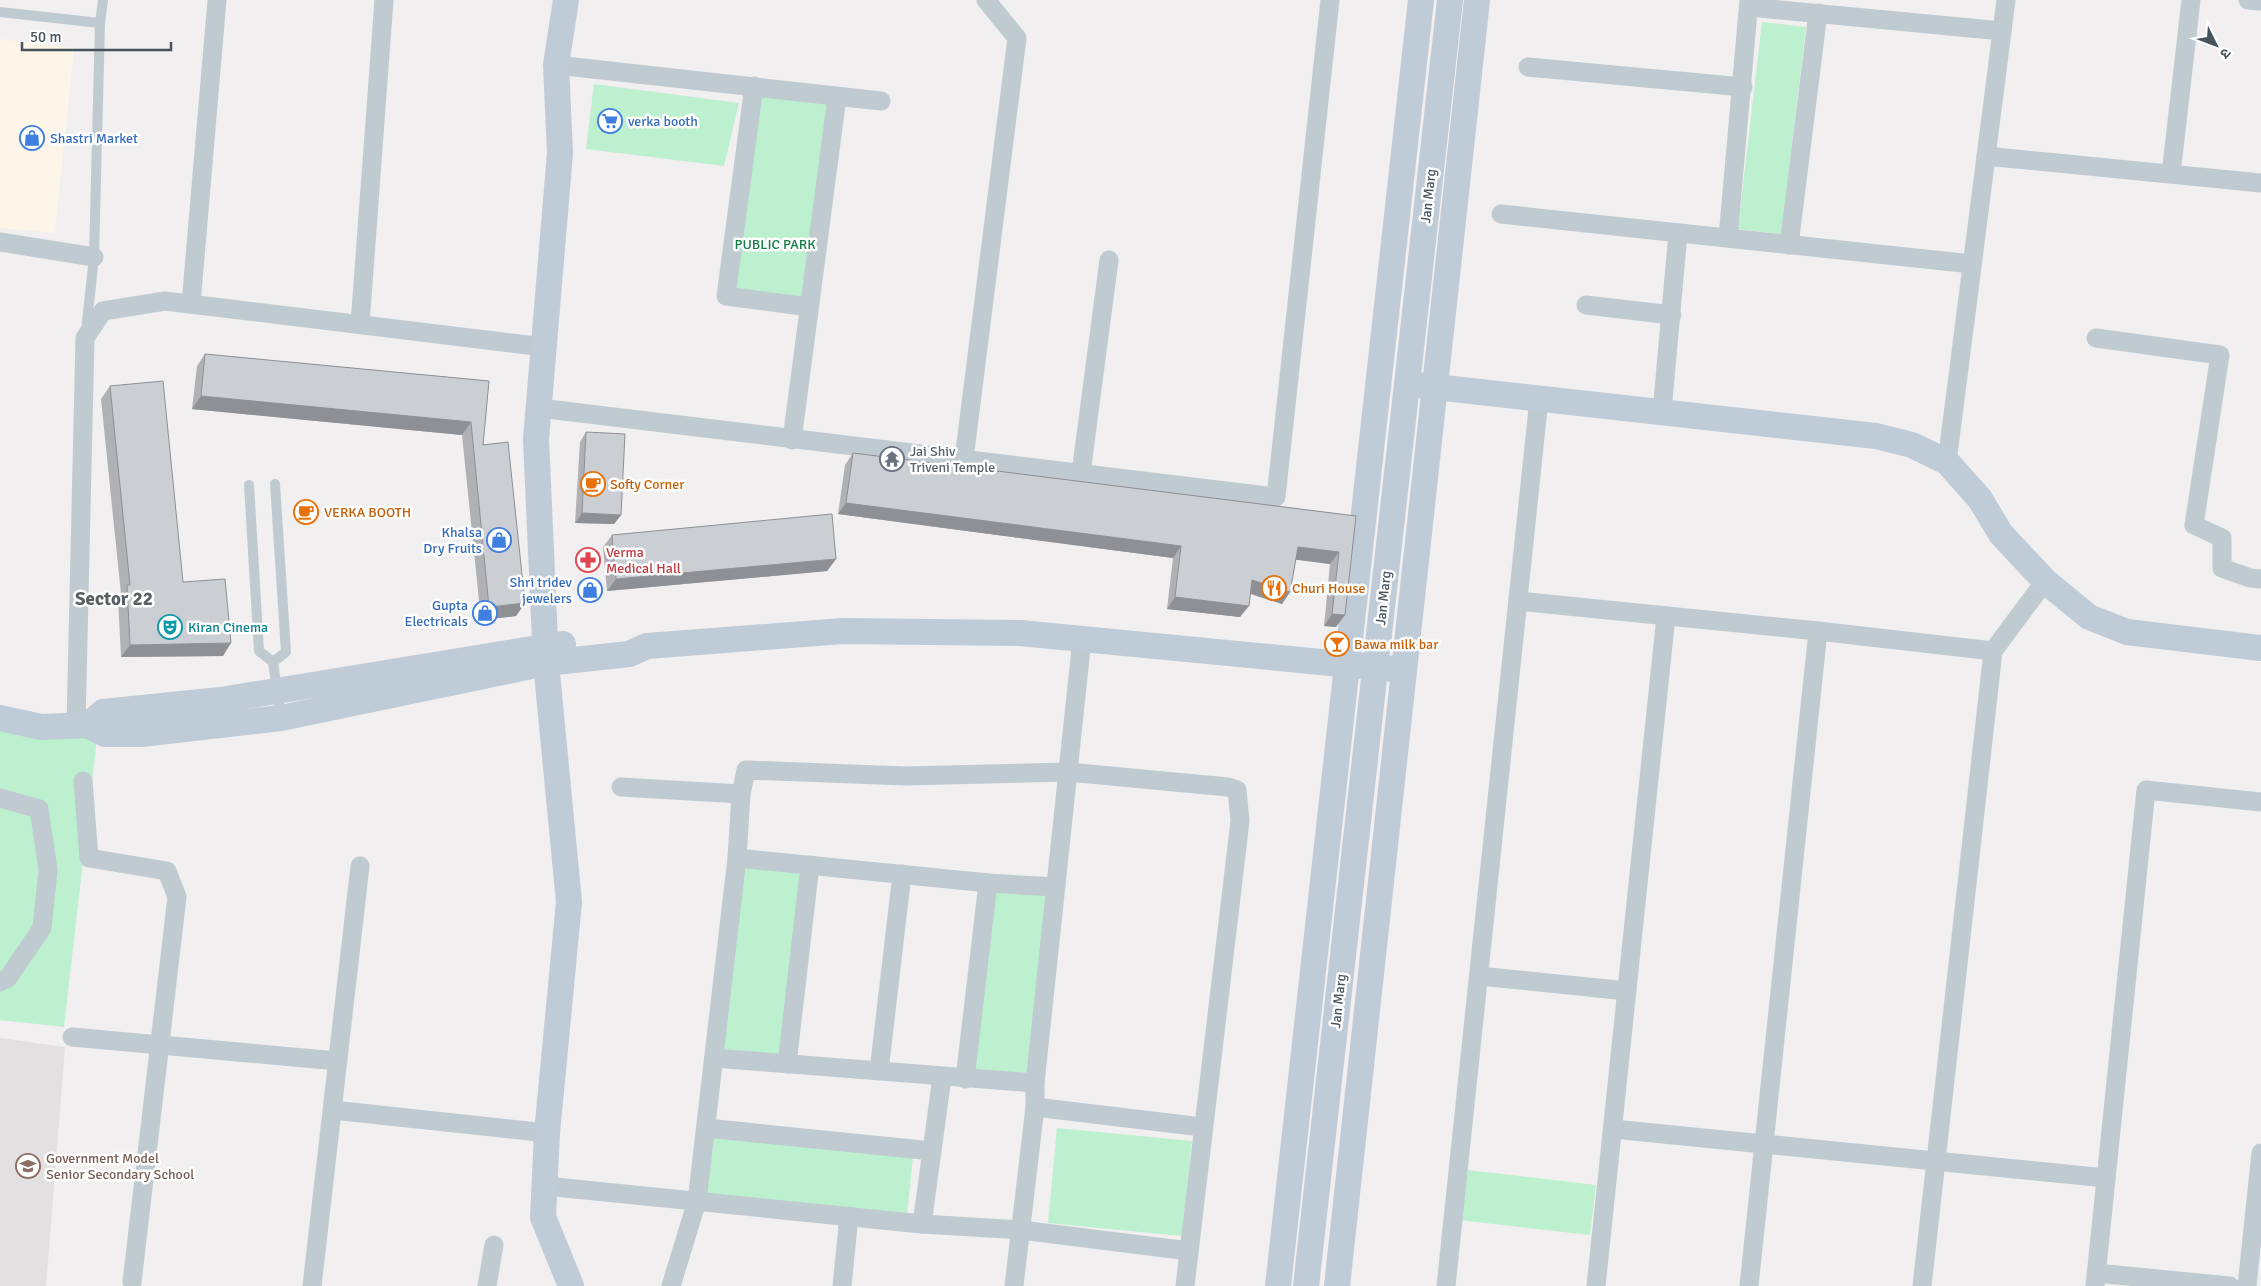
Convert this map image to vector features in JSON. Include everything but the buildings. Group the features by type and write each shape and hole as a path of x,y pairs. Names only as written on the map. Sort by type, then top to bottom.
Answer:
{"street":[{"path":"191,304 217,0"},
{"path":"360,324 384,0"},
{"path":"964,459 1017,38 986,0"},
{"path":"539,408 1276,497 1330,0"},
{"path":"1278,1286 1421,0"},
{"name":"Jan Marg","path":"1306,1286 1450,0"},
{"name":"Jan Marg","path":"1337,1286 1477,0"},
{"path":"1946,462 2006,0"},
{"path":"2171,174 2191,0"},
{"path":"2248,0 2261,2"},
{"path":"565,1 556,65 560,153 536,440 546,654 569,902 546,1133 543,1217 571,1286"},
{"path":"1728,238 1743,87 1749,3 1818,13 2002,31"},
{"path":"1789,245 1818,13"},
{"path":"556,65 881,101"},
{"path":"1528,67 1743,87"},
{"path":"754,86 726,296 809,307"},
{"path":"792,440 836,97"},
{"path":"1986,156 2261,183"},
{"path":"1501,214 1972,264"},
{"path":"1662,412 1678,233"},
{"path":"0,242 94,257"},
{"path":"1082,473 1109,260"},
{"path":"82,725 86,338 103,311 165,301 544,347"},
{"path":"1586,305 1672,315"},
{"path":"2096,338 2220,356 2194,525 2222,538 2222,568 2250,578 2261,579"},
{"path":"1407,384 1876,436 1912,445 1946,462 1980,499 2001,534 2045,581 2088,618 2127,632 2261,648"},
{"path":"1446,1286 1539,398"},
{"path":"1922,1286 1993,651 2045,581"},
{"path":"1518,601 1818,631 1993,651"},
{"path":"1596,1286 1666,616"},
{"path":"82,725 103,712 222,700 546,654 632,639 647,646 843,631 1020,633 1404,670"},
{"path":"1749,1286 1818,631"},
{"path":"1014,1286 1035,1107 1035,1083 1082,639"},
{"path":"0,718 41,727 82,725 106,734 141,734 281,718 546,654"},
{"path":"671,1286 697,1201 737,858 741,794 746,770 905,776 1068,772 1228,787 1237,790 1240,821 1184,1286"},
{"path":"83,781 89,858 166,871 177,897 132,1282"},
{"path":"621,787 741,794"},
{"path":"2230,1286 2095,1279 2146,790 2261,802"},
{"path":"0,798 38,809 48,870 42,928 8,978 0,982"},
{"path":"737,858 988,883 1056,887"},
{"path":"787,1064 810,865"},
{"path":"312,1286 360,866"},
{"path":"879,1071 902,874"},
{"path":"966,1079 988,883"},
{"path":"1479,976 1627,991"},
{"path":"72,1037 338,1061"},
{"path":"714,1058 1035,1083"},
{"path":"922,1224 942,1077"},
{"path":"1035,1107 1202,1127"},
{"path":"332,1110 546,1133"},
{"path":"706,1128 932,1151"},
{"path":"1613,1129 2106,1178"},
{"path":"2247,1286 2261,1153"},
{"path":"545,1186 922,1224 1021,1230 1188,1251"},
{"path":"842,1286 849,1216"},
{"path":"487,1286 494,1245"}],"lane":[{"path":"86,338 94,257 100,24 103,0"},
{"path":"0,12 100,24"},
{"path":"273,662 286,652 275,484"},
{"path":"248,485 259,651 273,662 281,718"}],"shaded area":[{"name":"Shastri Market","path":"0,39 74,48 55,233 0,228"},
{"name":"Government Model Senior Secondary School","path":"0,1038 65,1047 46,1286 0,1286"}],"green space":[{"path":"1762,22 1806,27 1781,234 1738,229"},
{"path":"594,84 739,103 724,166 586,149"},
{"name":"PUBLIC PARK","path":"754,86 837,97 809,307 726,296"},
{"path":"0,727 97,738 64,1027 0,1020"},
{"path":"743,864 803,871 781,1056 722,1049"},
{"path":"993,889 1060,896 1040,1079 973,1072"},
{"path":"1057,1128 1192,1141 1182,1236 1048,1223"},
{"path":"710,1135 913,1156 907,1215 703,1194"},
{"path":"1468,1170 1596,1185 1590,1235 1459,1220"}],"place":[{"name":"verka booth","path":"610,121"},
{"name":"Shastri Market","path":"32,138"},
{"name":"Jai Shiv Triveni Temple","path":"892,459"},
{"name":"Softy Corner","path":"593,484"},
{"name":"VERKA BOOTH","path":"306,512"},
{"name":"Khalsa Dry Fruits","path":"499,540"},
{"name":"Verma Medical Hall","path":"588,560"},
{"name":"Churi House","path":"1274,588"},
{"name":"Shri tridev jewelers","path":"590,590"},
{"name":"Gupta Electricals","path":"485,613"},
{"name":"Kiran Cinema","path":"170,627"},
{"name":"Bawa milk bar","path":"1337,644"},
{"name":"Government Model Senior Secondary School","path":"28,1166"}],"district":[{"name":"Sector 22","path":"114,598"}]}
